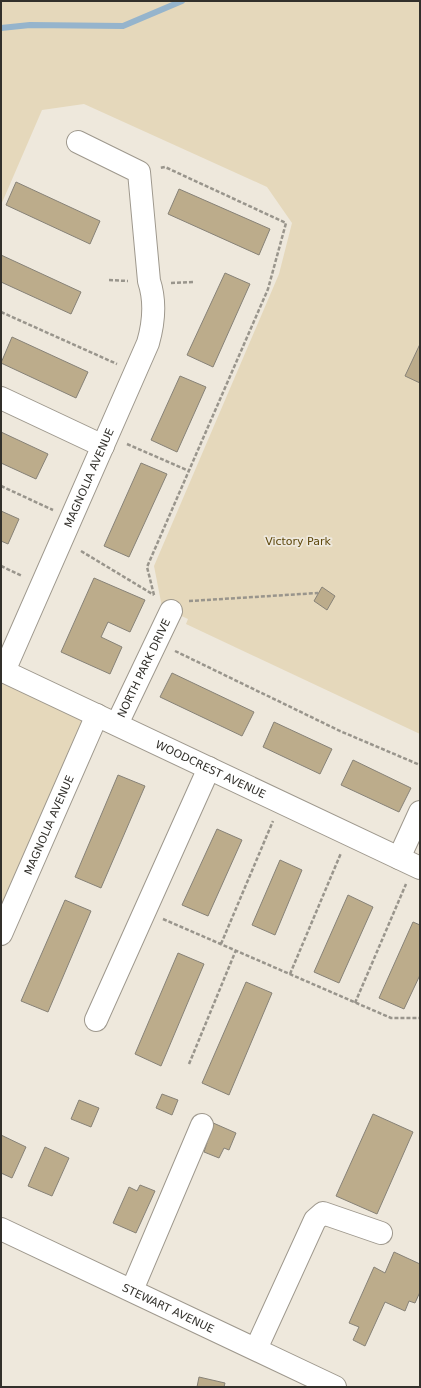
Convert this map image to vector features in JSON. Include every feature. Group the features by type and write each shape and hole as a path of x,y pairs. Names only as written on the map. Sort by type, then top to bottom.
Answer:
{"street":[{"path":"78,142 139,172"},
{"name":"MAGNOLIA AVENUE","path":"2,670 148,343 154,321 139,172"},
{"path":"1,398 105,440"},
{"name":"NORTH PARK DRIVE","path":"117,724 157,642 163,607"},
{"name":"WOODCREST AVENUE","path":"2,670 411,864"},
{"name":"MAGNOLIA AVENUE","path":"1,934 97,715"},
{"path":"96,1020 209,768"},
{"path":"411,864 420,812"},
{"path":"132,1290 202,1125"},
{"path":"256,1349 316,1220 323,1213 381,1233"},
{"name":"STEWART AVENUE","path":"1,1229 335,1387"}],"path":[{"path":"139,172 165,167 286,223 268,289 147,567 154,595"},
{"path":"1,312 136,372"},
{"path":"105,440 189,471"},
{"path":"1,486 71,518"},
{"path":"81,551 154,595 163,607 192,600 318,593"},
{"path":"157,642 340,730 420,765"},
{"path":"221,944 281,802"},
{"path":"290,974 350,834"},
{"path":"355,1002 411,864"},
{"path":"145,910 391,1018 420,1018"},
{"path":"189,1064 232,964 236,950"}],"green space":[{"name":"Victory Park","path":"1,1 420,1 420,734 186,624 188,619 162,607 154,566 279,274 292,223 267,187 84,104 42,110 1,205"},
{"path":"1,670 97,715 1,934"}],"building":[{"path":"16,182 100,221 90,244 6,205"},
{"path":"179,189 270,229 259,255 168,214"},
{"path":"1,255 81,292 71,314 1,282"},
{"path":"225,273 250,284 213,367 187,355"},
{"path":"12,337 88,372 76,398 1,363"},
{"path":"420,344 420,383 405,376"},
{"path":"180,376 206,387 177,452 151,440"},
{"path":"1,432 48,454 36,479 1,463"},
{"path":"141,463 167,474 129,557 104,546"},
{"path":"1,511 19,519 8,544 1,541"},
{"path":"94,578 145,600 130,632 108,622 101,637 122,647 110,674 61,652"},
{"path":"322,587 335,596 327,610 314,601"},
{"path":"172,673 254,712 242,736 160,697"},
{"path":"274,722 332,749 320,774 263,747"},
{"path":"353,760 411,788 399,812 341,785"},
{"path":"118,775 145,786 101,888 75,877"},
{"path":"217,829 242,840 208,916 182,905"},
{"path":"280,860 302,870 275,935 252,925"},
{"path":"348,895 373,907 339,983 314,972"},
{"path":"65,900 91,911 48,1012 21,1001"},
{"path":"413,922 420,925 420,975 404,1009 379,998"},
{"path":"178,953 204,964 161,1066 135,1054"},
{"path":"246,982 272,993 229,1095 202,1083"},
{"path":"162,1094 178,1100 172,1115 156,1108"},
{"path":"79,1100 99,1108 91,1127 71,1119"},
{"path":"373,1114 413,1132 377,1214 336,1196"},
{"path":"211,1122 236,1133 229,1150 224,1148 219,1158 204,1152 207,1143 203,1141"},
{"path":"1,1135 26,1147 12,1178 1,1173"},
{"path":"45,1147 69,1158 52,1196 28,1186"},
{"path":"140,1185 155,1191 136,1233 113,1223 129,1187 137,1191"},
{"path":"394,1252 420,1264 420,1292 415,1303 409,1301 405,1311 385,1302 365,1346 353,1340 359,1327 349,1323 374,1267 385,1273"},
{"path":"199,1377 225,1383 224,1387 197,1387"}],"waterway":[{"path":"1,28 30,25 123,26 182,1"}]}
